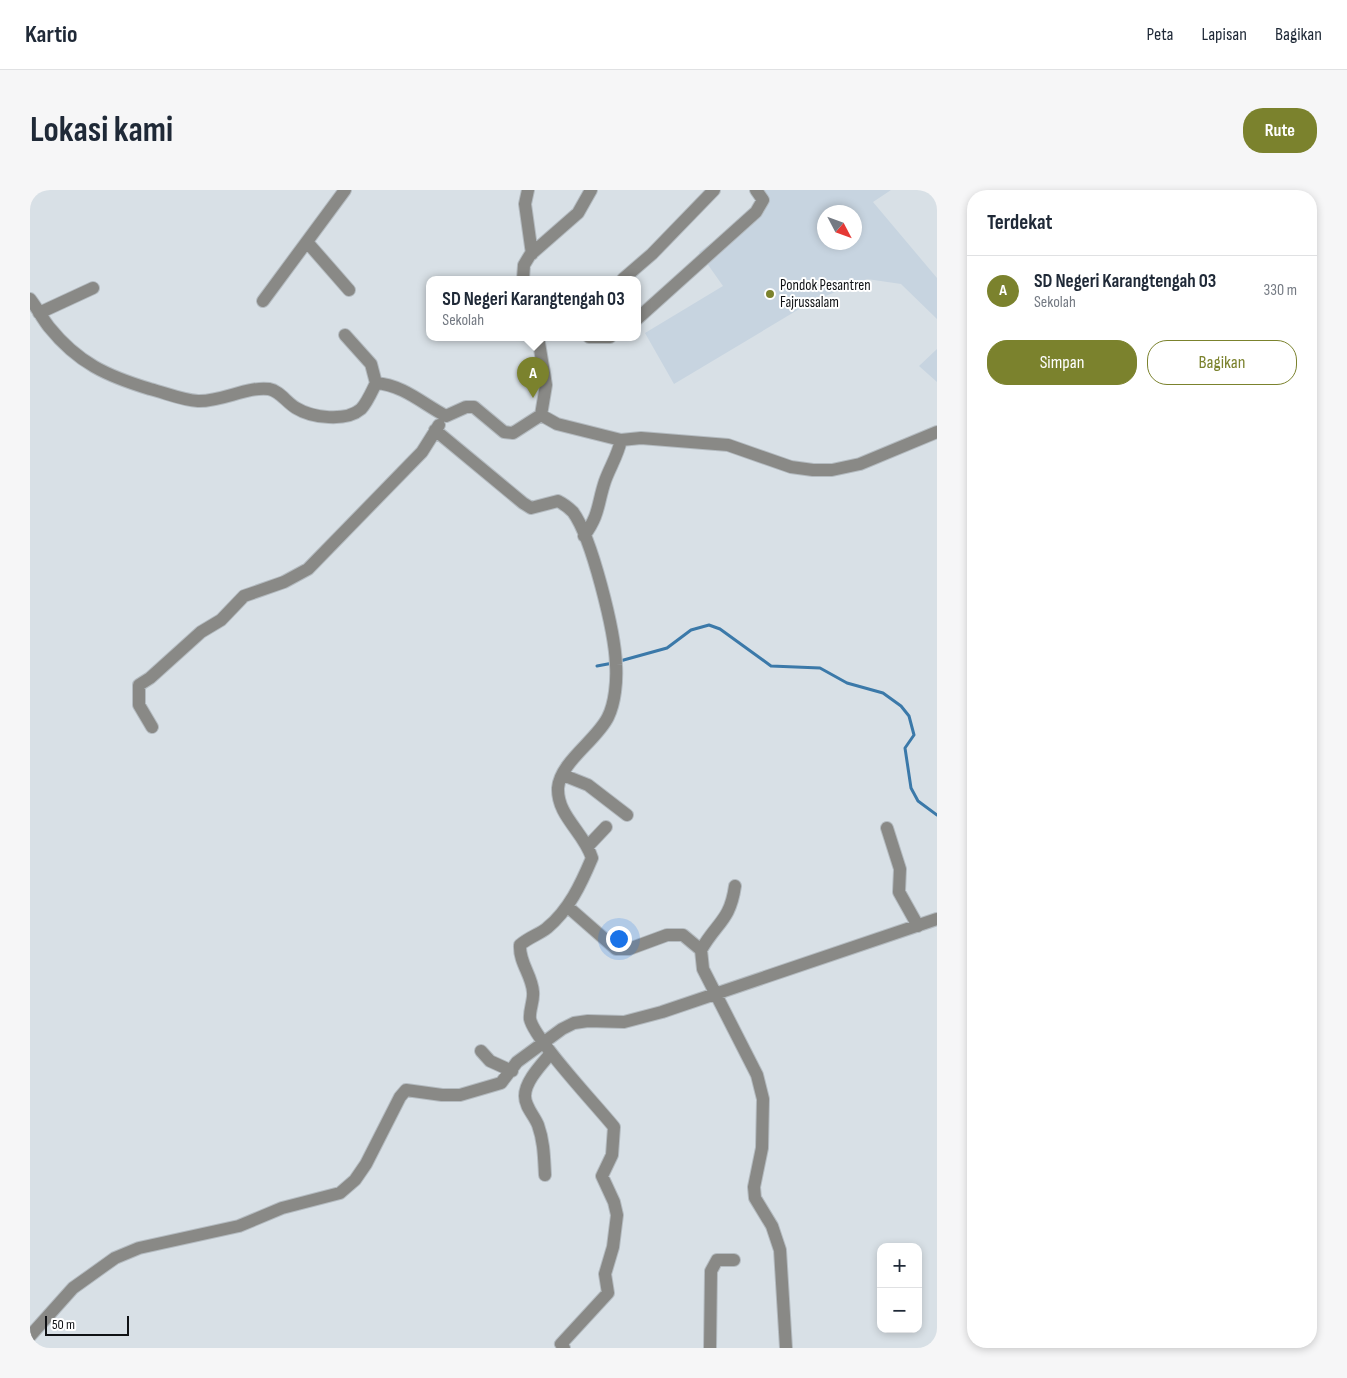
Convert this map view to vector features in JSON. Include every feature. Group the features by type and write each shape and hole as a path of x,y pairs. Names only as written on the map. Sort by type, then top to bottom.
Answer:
{"street":[{"path":"263,301 345,190"},
{"path":"528,190 525,204 532,254"},
{"path":"523,276 524,265 532,254 578,213 591,190"},
{"path":"626,276 652,254 714,190"},
{"path":"641,314 756,212 763,200 756,190"},
{"path":"307,242 349,290"},
{"path":"39,312 93,288"},
{"path":"30,299 62,340 88,364 119,379 186,399 199,401 233,396 255,390 270,389 276,391 303,412 341,417 362,408 376,383 371,364 345,335"},
{"path":"152,727 139,705 139,685 150,678 201,632 221,620 244,596 284,582 308,568 422,452 446,416 466,407 474,407 504,432 513,433 541,416 546,385 539,341"},
{"path":"376,383 395,387 412,395 446,416"},
{"path":"541,416 557,424 621,440 641,438 728,445 792,467 813,470 832,470 860,464 937,432"},
{"path":"435,430 531,508 558,501 567,506 574,514 596,569 612,631 616,660 613,702 608,718 563,775 558,785 558,796 563,811 588,846 592,858 568,906 545,929 533,934 520,945 520,956 533,992 530,1019 547,1048 614,1127 612,1155 602,1176 614,1202 617,1215 613,1247 605,1274 608,1293 562,1344 564,1348"},
{"path":"584,536 597,516 605,480 619,452 621,440"},
{"path":"563,775 588,785 627,815"},
{"path":"588,846 606,827"},
{"path":"887,828 900,869 898,892 918,926"},
{"path":"735,886 732,904 726,917 701,950 703,969 757,1075 763,1099 762,1148 754,1187 755,1198 772,1226 780,1250 786,1348"},
{"path":"568,906 616,950 629,950 667,935 683,935 701,950"},
{"path":"545,1175 544,1144 537,1122 526,1105 525,1095 547,1048 562,1029 574,1023 588,1021 624,1022 717,995 937,919"},
{"path":"30,1336 74,1288 115,1258 139,1248 239,1226 282,1208 340,1193 355,1180 366,1164 400,1097 406,1090 442,1095 460,1095 501,1083 517,1062 547,1048"},
{"path":"480,1051 490,1061 512,1071"},
{"path":"710,1348 711,1271 717,1260 734,1260"}],"shaded area":[{"name":"Pondok Pesantren Fajrussalam","path":"749,190 891,190 873,202 937,278 937,319 901,284 867,279 811,302 674,384 645,333 723,286 699,252 761,207"},
{"path":"937,349 937,382 919,366"}],"waterway":[{"path":"620,661 667,648 691,630 709,625 720,629 771,666 820,668 847,683 883,693 901,706 909,716 914,735 905,748 911,788 918,801 937,815"},
{"path":"597,666 613,663"}],"place":[{"name":"Pondok Pesantren Fajrussalam","path":"770,294"},
{"name":"SD Negeri Karangtengah 03","path":"533,398"}]}
